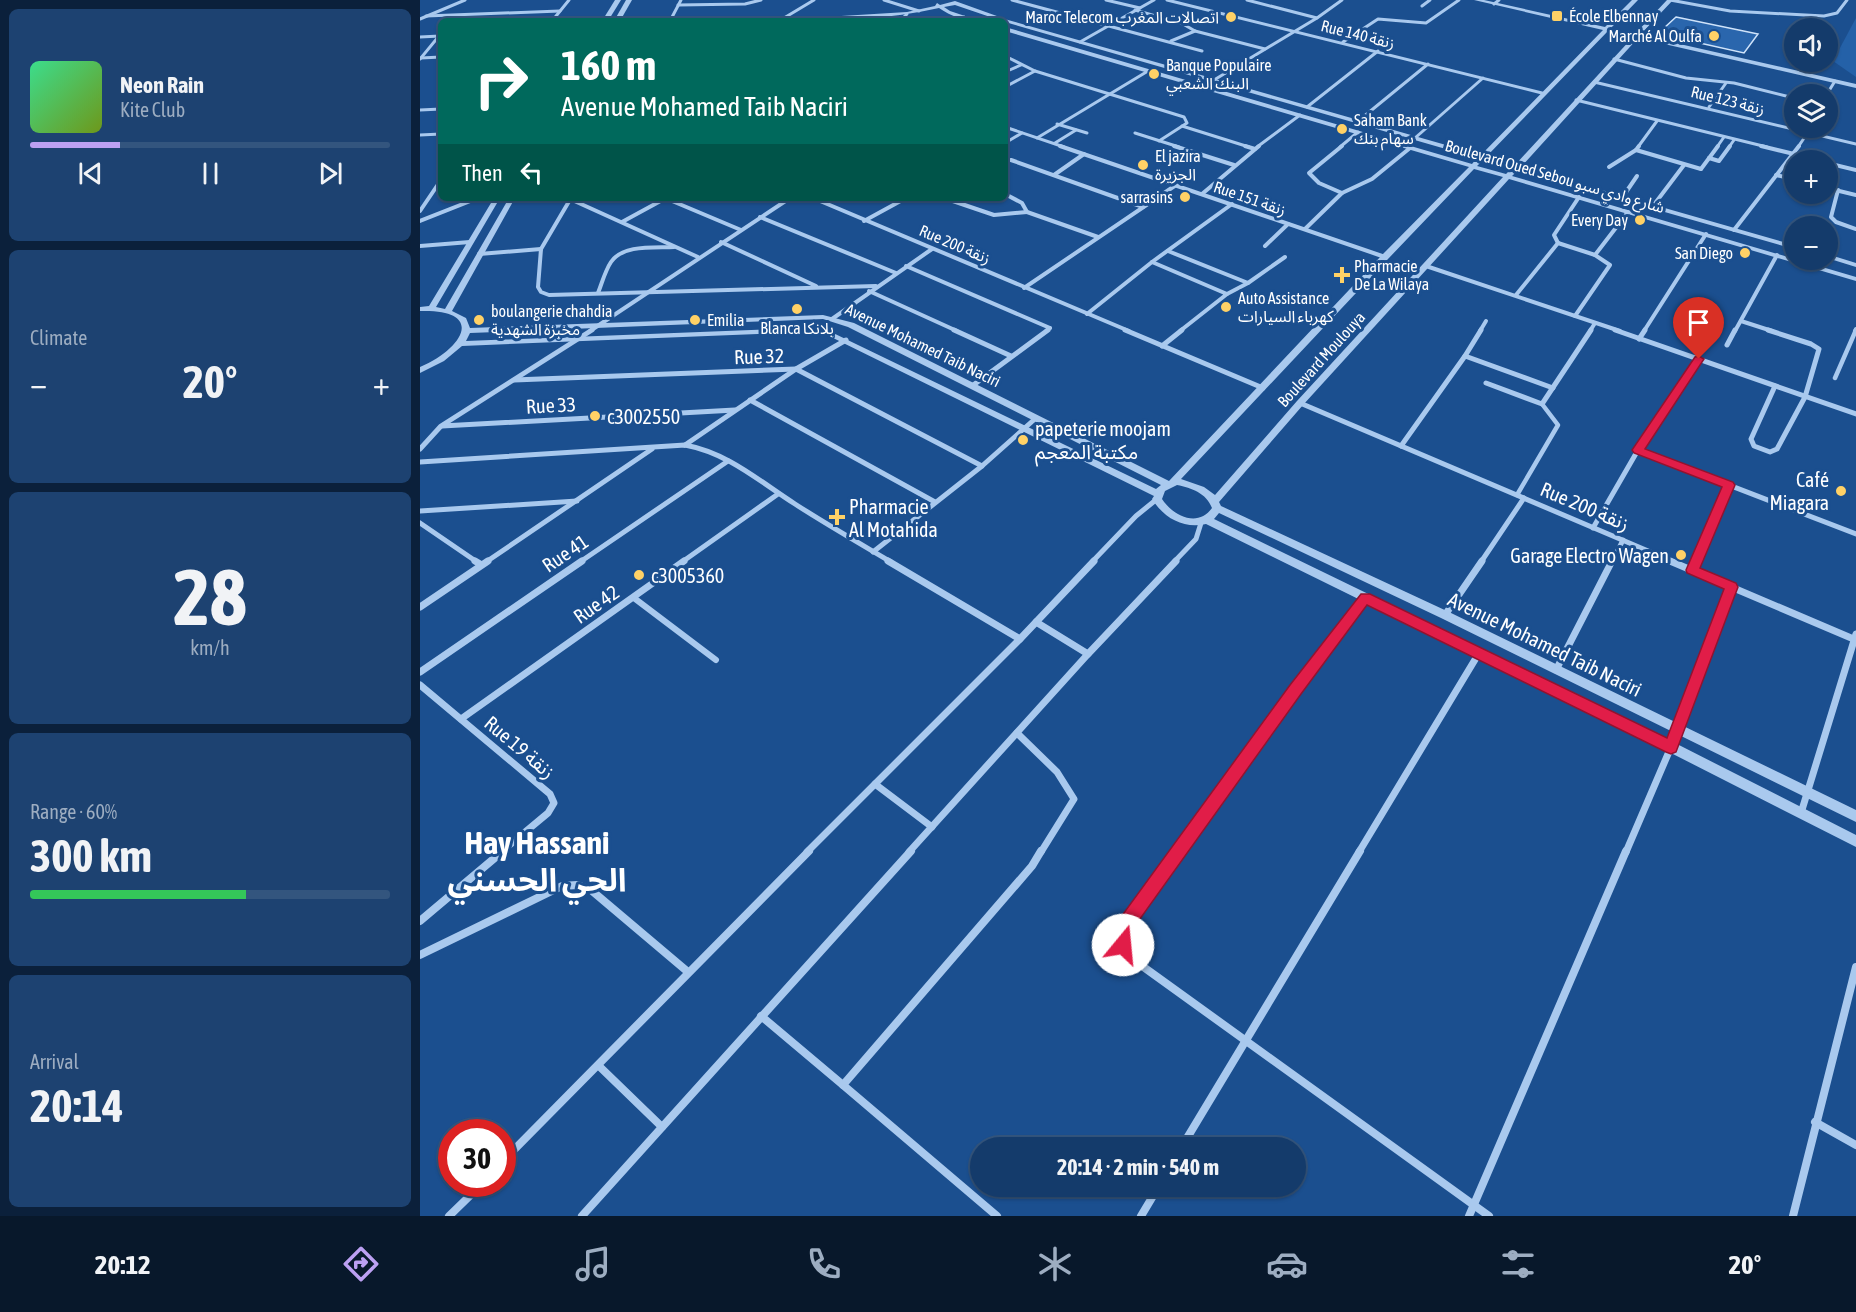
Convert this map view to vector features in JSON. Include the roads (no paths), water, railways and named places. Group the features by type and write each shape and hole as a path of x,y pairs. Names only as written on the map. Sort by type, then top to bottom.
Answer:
{"street":[{"path":"420,19 465,0"},
{"path":"554,18 568,0"},
{"path":"606,18 618,0"},
{"path":"619,18 629,0"},
{"path":"672,18 681,0"},
{"path":"707,5 710,0"},
{"path":"678,5 746,4 761,0"},
{"path":"784,18 814,0"},
{"path":"884,0 919,11"},
{"path":"1012,0 1202,51"},
{"path":"1023,3 1029,0"},
{"path":"1106,0 1140,8"},
{"path":"1080,42 1154,0"},
{"name":"Rue 140 زنقة","path":"1167,0 1542,93"},
{"path":"1247,0 1317,18"},
{"path":"1214,80 1317,18 1341,0"},
{"path":"1422,6 1430,0"},
{"path":"1343,42 1378,20 1426,23 1459,0"},
{"path":"1477,0 1496,2 1856,86"},
{"name":"Boulevard Moulouya","path":"1169,484 1263,388 1385,256 1475,167 1542,93 1635,0"},
{"path":"1670,0 1730,11 1824,16 1837,13 1847,0"},
{"name":"Boulevard Moulouya","path":"1216,505 1300,403 1670,0"},
{"path":"869,18 908,14 937,3 956,1"},
{"name":"Boulevard Oued Sebou شارع وادي سبو","path":"956,1 998,18"},
{"path":"937,3 967,18"},
{"path":"1135,10 1183,24 1195,32 1265,49"},
{"path":"426,16 560,11"},
{"path":"903,18 908,14"},
{"name":"Boulevard Oued Sebou شارع وادي سبو","path":"1008,21 1784,244"},
{"name":"Boulevard Oued Sebou شارع وادي سبو","path":"1008,30 1856,279"},
{"path":"1170,42 1195,32"},
{"path":"420,37 438,36"},
{"path":"420,59 438,38"},
{"path":"1307,107 1378,51"},
{"path":"420,59 438,57"},
{"path":"1008,57 1018,60 1021,65 1035,71 1180,115 1186,120 1187,123 1159,141"},
{"path":"1614,59 1686,78 1726,83 1784,96"},
{"path":"1357,122 1428,64"},
{"path":"1008,71 1021,65"},
{"path":"1008,85 1035,71"},
{"path":"1037,138 1148,71"},
{"path":"1415,138 1483,78"},
{"name":"Rue 123 زنقة","path":"1594,82 1784,124"},
{"path":"1709,107 1726,83"},
{"path":"1576,100 1784,152"},
{"path":"435,110 438,106"},
{"path":"420,110 438,110"},
{"path":"1202,194 1234,165 1300,116"},
{"path":"1609,167 1636,150 1657,121"},
{"path":"1057,124 1087,134"},
{"path":"1182,126 1255,149"},
{"name":"Rue 151 زنقة","path":"1008,128 1385,256"},
{"path":"1055,143 1076,130"},
{"path":"1342,193 1319,183 1309,173 1358,132"},
{"path":"1008,141 1022,133"},
{"path":"1135,133 1234,165"},
{"path":"420,135 438,134"},
{"path":"1636,150 1701,169 1724,137"},
{"name":"Rue 123 زنقة","path":"1836,138 1856,144"},
{"path":"1709,158 1719,161 1734,140"},
{"path":"1305,229 1342,193 1372,179 1410,148"},
{"path":"1054,175 1084,154"},
{"path":"1011,160 1143,207"},
{"path":"1653,206 1684,165"},
{"path":"1734,230 1784,166"},
{"path":"1838,166 1856,170"},
{"path":"1776,175 1784,177"},
{"path":"1622,198 1637,176"},
{"path":"420,209 438,184"},
{"path":"1024,288 1176,185"},
{"path":"1838,190 1856,195"},
{"path":"1008,195 1020,200 1027,212"},
{"path":"1575,316 1610,265 1595,255 1558,243 1554,235 1579,197"},
{"path":"420,221 470,201"},
{"path":"432,308 495,201"},
{"path":"448,310 510,201"},
{"path":"570,201 541,249 537,279 541,292 549,295 876,286"},
{"path":"575,201 698,257"},
{"path":"621,222 660,201"},
{"path":"673,201 741,230"},
{"path":"420,449 441,426 578,339 785,201"},
{"name":"Rue 200 زنقة","path":"820,201 1263,388"},
{"path":"864,221 901,201"},
{"path":"952,201 990,216 1004,217 1027,212 1098,237"},
{"path":"1088,314 1152,262 1232,204"},
{"path":"1834,204 1831,217 1836,222 1856,229"},
{"path":"1595,255 1628,212"},
{"path":"760,217 896,273"},
{"path":"1265,246 1288,224"},
{"path":"1639,339 1706,234"},
{"path":"420,246 470,242"},
{"path":"722,242 818,287"},
{"path":"1516,295 1558,243"},
{"path":"598,293 612,259 617,254 626,250 675,247"},
{"path":"479,254 541,249"},
{"path":"832,319 876,286 932,249"},
{"path":"1168,250 1248,283"},
{"path":"1727,345 1777,255"},
{"path":"1162,346 1227,294 1248,283 1285,257"},
{"path":"1838,259 1856,265"},
{"path":"1152,262 1227,294"},
{"path":"906,266 1050,328 972,386"},
{"path":"1426,266 1516,295 1856,414"},
{"path":"869,291 1011,356"},
{"path":"420,309 448,310 465,322 466,331 460,344 449,355 420,370"},
{"name":"Avenue Mohamed Taib Naciri","path":"466,331 810,317 832,319 851,325 1169,484"},
{"path":"1401,446 1465,356 1486,321"},
{"path":"1741,321 1811,344 1819,350 1805,397 1777,449 1770,452 1754,446 1751,439 1774,386"},
{"path":"1542,404 1595,323"},
{"path":"1835,378 1856,329"},
{"name":"Avenue Mohamed Taib Naciri","path":"460,344 805,330 829,333 1158,496"},
{"path":"685,445 796,369 846,340"},
{"path":"1465,356 1553,388"},
{"path":"1593,528 1638,450 1699,359"},
{"name":"Rue 32","path":"514,380 796,369 982,466"},
{"path":"1486,382 1542,404 1558,425 1517,495"},
{"path":"750,400 935,502"},
{"name":"Rue 200 زنقة","path":"1300,403 1855,638"},
{"name":"Rue 33","path":"441,426 735,410"},
{"path":"873,552 982,466 1036,418"},
{"path":"420,462 685,445 699,447 728,461 873,552 1020,639"},
{"path":"420,607 652,448"},
{"path":"1638,450 1856,534"},
{"name":"Rue 41","path":"420,672 728,461"},
{"path":"516,1148 1020,639 1169,484 1186,483 1200,488 1216,505 1214,515 1204,522 1196,539 1088,654 582,1216"},
{"path":"1692,570 1729,485"},
{"name":"Rue 42","path":"461,719 778,494"},
{"path":"1158,496 1161,507 1172,515 1185,521 1204,522"},
{"path":"1445,615 1524,498"},
{"path":"420,511 577,501"},
{"name":"Avenue Mohamed Taib Naciri","path":"1216,505 1856,816"},
{"name":"Avenue Mohamed Taib Naciri","path":"1204,522 1479,653 1856,841"},
{"path":"420,523 480,564"},
{"path":"1556,670 1623,540"},
{"path":"1470,1216 1671,747 1731,587"},
{"path":"634,598 716,660"},
{"path":"1365,598 1295,689 1124,927 1123,945 1131,958 1489,1216"},
{"path":"1036,622 1088,654"},
{"path":"1802,813 1855,638"},
{"path":"1188,1137 1479,653"},
{"path":"420,685 461,719"},
{"name":"Rue 19 زنقة","path":"420,921 548,813 554,803 550,794 461,719"},
{"path":"843,1085 1032,866 1074,799 1057,772 1017,733"},
{"path":"875,784 932,827"},
{"path":"420,955 562,886 573,884 591,890 688,972"},
{"path":"1793,1216 1856,967"},
{"path":"761,1016 997,1216"},
{"path":"598,1066 662,1127"},
{"path":"1815,1122 1856,1145"},
{"path":"449,1216 469,1197"},
{"path":"1141,1216 1152,1197"}],"place":[{"name":"École Elbennay","path":"1557,16"},
{"name":"Maroc Telecom اتصالات المغرب","path":"1231,17"},
{"name":"Marché Al Oulfa","path":"1714,36"},
{"name":"Banque Populaire البنك الشعبي","path":"1154,74"},
{"name":"Saham Bank سهام بنك","path":"1342,129"},
{"name":"El jazira الجزيرة","path":"1143,165"},
{"name":"sarrasins","path":"1185,197"},
{"name":"Every Day","path":"1640,220"},
{"name":"San Diego","path":"1745,253"},
{"name":"Pharmacie De La Wilaya","path":"1342,275"},
{"name":"Auto Assistance كهرباء السيارات","path":"1226,307"},
{"name":"Blanca بلانكا","path":"797,309"},
{"name":"boulangerie chahdia مخبزة الشهدية","path":"479,320"},
{"name":"Emilia","path":"695,320"},
{"name":"c3002550","path":"595,416"},
{"name":"papeterie moojam مكتبة المعجم","path":"1023,440"},
{"name":"Café Miagara","path":"1841,491"},
{"name":"Pharmacie Al Motahida","path":"837,517"},
{"name":"Garage Electro Wagen","path":"1681,555"},
{"name":"c3005360","path":"639,575"}],"district":[{"name":"Hay Hassani الحي الحسني","path":"537,860"}]}
